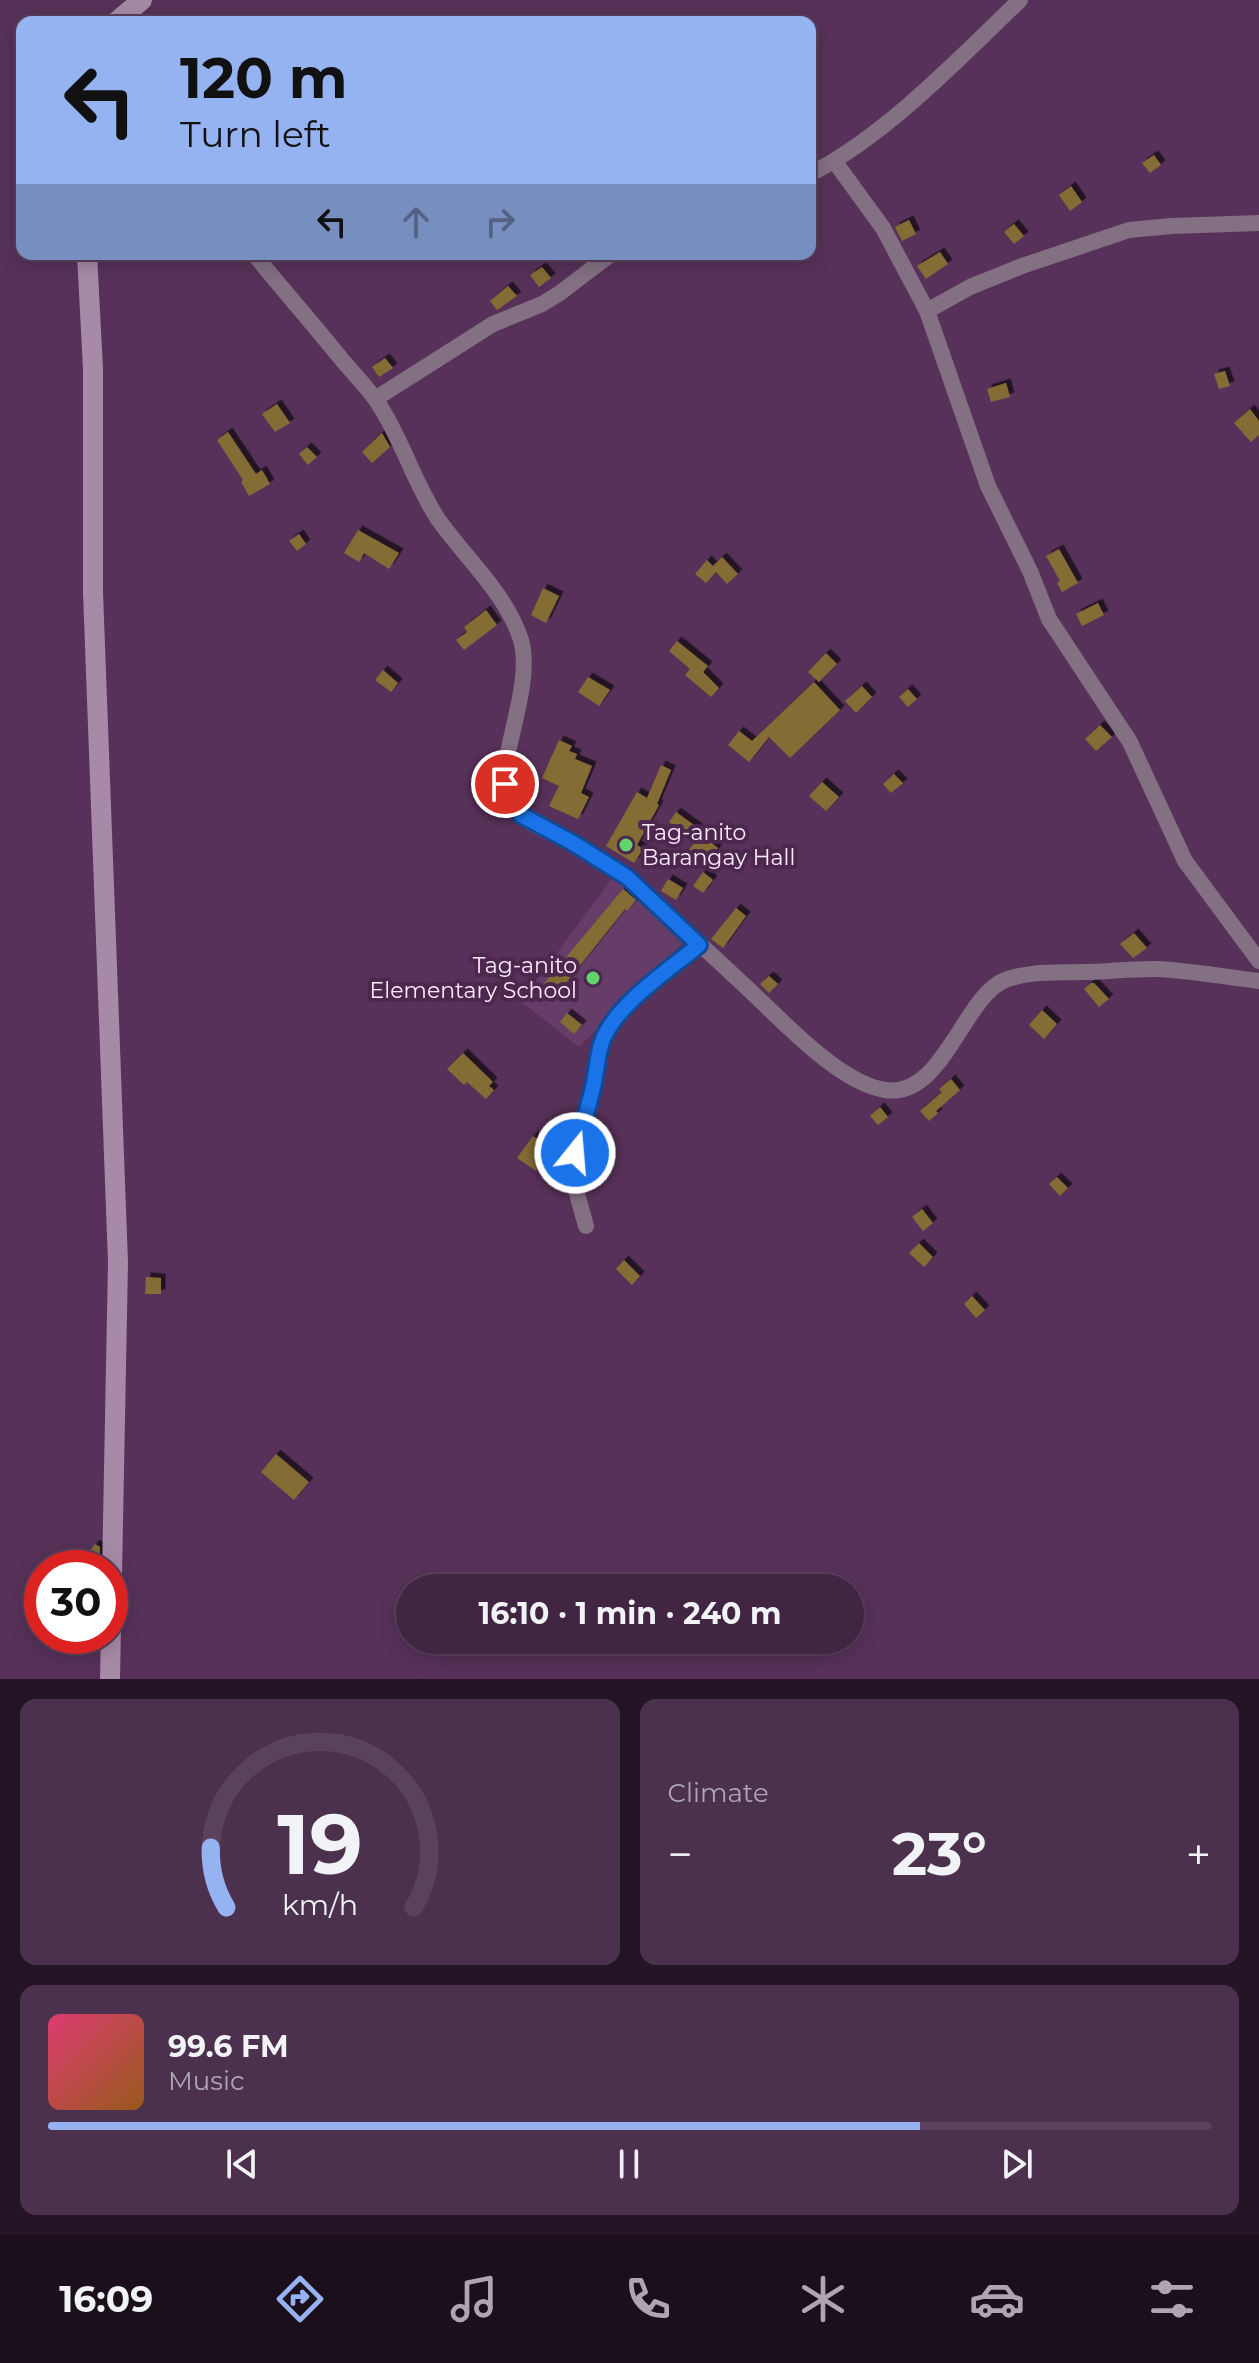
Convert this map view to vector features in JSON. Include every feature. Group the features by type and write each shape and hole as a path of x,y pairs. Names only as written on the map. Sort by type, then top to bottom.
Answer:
{"street":[{"path":"123,16 142,0"},
{"path":"816,171 835,162 924,90 1020,0"},
{"path":"835,162 883,228 927,311 988,486 1030,571 1049,619 1130,742 1185,861 1259,961"},
{"path":"927,311 970,287 1022,266 1129,230 1259,223"},
{"path":"87,260 93,369 93,592 118,1262 110,1679"},
{"path":"259,260 375,399 401,443 436,516 494,589 514,621 522,645 523,690 505,771 506,796 521,815 627,877 837,1067 866,1086 888,1091 903,1090 921,1078 953,1044 983,996 1002,981 1035,973 1159,969 1259,981"},
{"path":"375,399 493,324 542,304 603,260"},
{"path":"586,1226 573,1169 604,1037 626,1006 699,945"}],"shaded area":[{"name":"Tag-anito Elementary School","path":"613,877 686,940 579,1047 521,1002"}],"building":[{"path":"1154,155 1161,165 1150,173 1142,163"},
{"path":"1071,186 1082,202 1070,211 1059,195"},
{"path":"909,220 916,234 902,241 895,227"},
{"path":"1014,224 1024,236 1014,244 1004,232"},
{"path":"940,252 948,264 926,279 917,266"},
{"path":"542,267 551,278 539,287 530,275"},
{"path":"508,286 517,296 497,310 490,301"},
{"path":"385,358 393,368 379,377 372,367"},
{"path":"1225,371 1230,386 1219,389 1214,374"},
{"path":"1006,383 1010,397 991,402 987,389"},
{"path":"277,404 290,423 275,432 262,414"},
{"path":"1250,409 1259,421 1259,435 1251,442 1234,423"},
{"path":"228,432 256,474 262,470 270,484 249,496 241,482 243,480 217,440"},
{"path":"382,433 390,447 372,463 362,452"},
{"path":"307,447 317,457 308,465 299,454"},
{"path":"358,530 399,553 389,569 364,553 359,562 344,553"},
{"path":"299,534 306,544 297,551 289,541"},
{"path":"1059,549 1078,583 1062,592 1057,583 1060,581 1046,556"},
{"path":"722,557 738,574 727,584 716,572 706,583 695,574 707,560 713,566"},
{"path":"543,588 559,596 546,623 531,615"},
{"path":"1098,603 1104,615 1082,626 1076,614"},
{"path":"486,610 497,625 464,650 456,640 467,632 464,627"},
{"path":"677,641 708,666 703,672 719,688 711,697 685,675 690,669 669,651"},
{"path":"826,653 837,664 819,682 808,672"},
{"path":"383,670 398,683 391,692 375,680"},
{"path":"588,677 610,690 599,706 578,692"},
{"path":"814,682 840,710 790,758 769,737 749,762 728,745 739,731 752,741"},
{"path":"862,686 872,697 856,713 845,701"},
{"path":"908,689 917,699 908,707 899,697"},
{"path":"1100,725 1112,737 1096,751 1085,739"},
{"path":"559,740 572,746 569,751 577,754 575,759 592,766 581,793 589,797 578,819 549,806 559,786 542,778"},
{"path":"661,765 671,770 659,805 637,845 643,849 634,863 606,846 637,792 647,798"},
{"path":"894,774 903,783 891,793 883,784"},
{"path":"822,782 839,797 826,811 809,796"},
{"path":"676,812 698,828 691,838 669,822"},
{"path":"701,835 718,848 706,865 688,851"},
{"path":"703,872 713,880 703,893 693,886"},
{"path":"668,879 683,888 676,900 661,891"},
{"path":"623,889 636,900 627,911 625,909 550,1003 537,992"},
{"path":"736,908 746,916 723,948 711,939"},
{"path":"1134,933 1147,948 1133,958 1120,944"},
{"path":"769,976 778,984 769,993 760,984"},
{"path":"1091,983 1109,999 1099,1007 1084,989"},
{"path":"1042,1010 1057,1024 1044,1039 1029,1025"},
{"path":"567,1013 582,1025 574,1034 560,1022"},
{"path":"463,1053 493,1082 489,1086 494,1090 486,1099 447,1069"},
{"path":"951,1079 960,1090 929,1121 920,1111 942,1092 939,1089"},
{"path":"880,1107 888,1117 878,1125 870,1116"},
{"path":"533,1136 552,1148 536,1171 517,1158"},
{"path":"1057,1177 1068,1188 1060,1196 1049,1184"},
{"path":"922,1209 933,1223 923,1231 912,1217"},
{"path":"919,1243 933,1257 924,1267 909,1253"},
{"path":"624,1260 640,1276 632,1285 616,1269"},
{"path":"146,1277 161,1278 161,1294 145,1294"},
{"path":"972,1296 985,1310 976,1318 964,1304"},
{"path":"276,1454 309,1482 294,1500 261,1472"}],"place":[{"name":"Tag-anito Barangay Hall","path":"626,845"},
{"name":"Tag-anito Elementary School","path":"593,978"}],"route":[{"path":"505,784 506,796 521,815 627,877 699,945 626,1006 614,1020 598,1055 586,1117 575,1153"}]}
